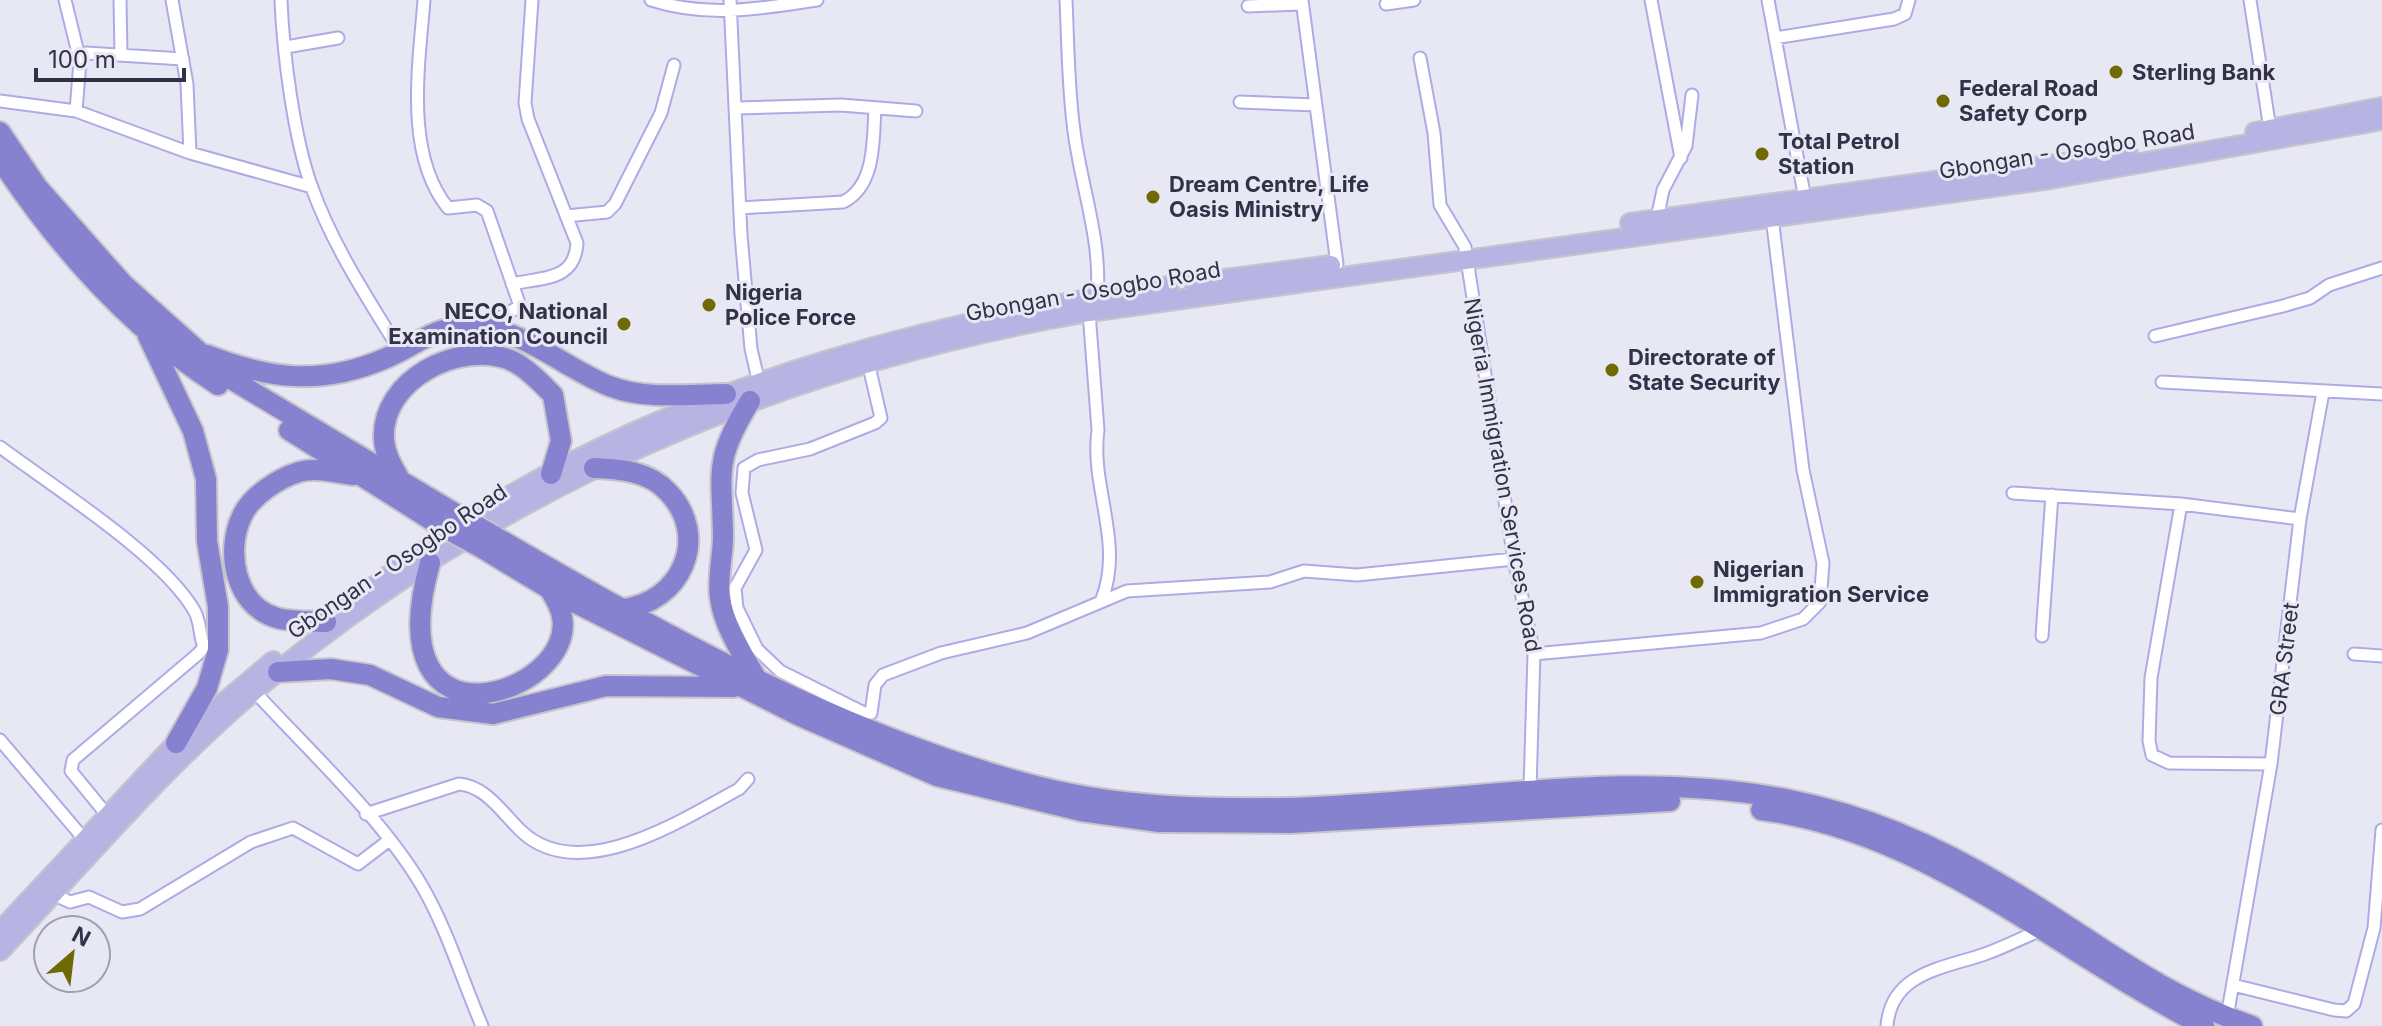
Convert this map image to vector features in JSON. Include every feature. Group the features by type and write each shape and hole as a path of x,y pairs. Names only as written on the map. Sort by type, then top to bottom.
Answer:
{"highway":[{"path":"0,132 38,188 123,284 226,376 400,480 448,520"},
{"path":"0,159 72,258 145,329 213,381 362,476 622,609 748,682 853,725 939,757 1044,788 1160,806 1286,808 1530,789 1696,787 1789,799 1865,819 2005,887 2163,989 2252,1026"},
{"path":"196,350 269,376 301,378 383,360 445,327 484,328 539,349 572,370 615,388 658,395 726,394"},
{"path":"145,329 193,431 206,479 207,541 218,607 218,650 207,688 176,743"},
{"path":"400,480 386,453 384,437 387,417 396,397 418,376 448,360 474,353 511,361 553,395 561,441 551,474"},
{"path":"748,682 724,616 719,580 723,536 719,471 729,440 754,392"},
{"path":"594,468 628,470 647,478 668,491 686,521 688,559 678,577 654,600 641,607 622,609"},
{"path":"326,622 278,618 251,601 232,561 242,514 260,493 299,472 362,476"},
{"path":"488,542 550,590 748,682 937,776 1081,811 1159,822 1291,823 1689,800 1785,813 1863,835 1943,870 2043,929 2108,973 2204,1026"},
{"path":"430,563 419,600 420,646 430,669 445,685 455,690 493,693 527,681 551,655 561,637 563,619 550,590"},
{"path":"278,672 331,669 370,675 438,707 493,714 606,686 748,682"}],"main road":[{"name":"Gbongan - Osogbo Road","path":"0,951 179,759 254,691 430,563 524,503 754,392 843,355 974,321 1466,252 1657,219 2183,145 2382,107"},
{"name":"Gbongan - Osogbo Road","path":"0,931 176,743 249,679 326,622 462,525 551,474 726,394 754,392 1093,304 1337,264 1772,217 2051,179 2382,120"}],"street":[{"path":"65,0 80,61 76,111"},
{"path":"120,0 121,53"},
{"path":"172,0 183,59 190,153"},
{"path":"281,0 297,120 312,187 350,268 400,351"},
{"path":"424,0 418,94 427,168 448,208 477,205 487,211 520,306 484,328"},
{"path":"512,284 561,273 574,264 577,243 525,103 532,0"},
{"path":"651,0 683,9 817,0"},
{"path":"1066,0 1074,132 1099,270 1093,304 1096,449 1112,555 1102,599"},
{"path":"1386,4 1414,0"},
{"path":"1651,0 1681,158"},
{"path":"1768,0 1805,199"},
{"path":"1775,38 1894,19 1908,10 1909,0"},
{"path":"2250,0 2270,129"},
{"path":"1248,6 1301,2 1337,264"},
{"path":"730,6 740,208 754,392"},
{"path":"286,47 338,38"},
{"path":"80,61 86,53 183,59"},
{"path":"1420,58 1434,133 1440,205 1466,252"},
{"path":"566,216 607,212 615,204 661,113 674,65"},
{"path":"1657,219 1663,190 1681,158 1691,124 1692,95"},
{"path":"0,101 76,111 190,153 312,187"},
{"path":"1240,102 1316,105"},
{"path":"737,108 916,111"},
{"path":"740,208 843,202 851,198 861,188 872,153 875,108"},
{"path":"1534,654 1761,633 1803,619 1820,602 1823,563 1803,470 1772,217"},
{"name":"Nigeria Immigration Services Road","path":"1466,252 1514,559 1534,654 1530,789"},
{"path":"2155,336 2310,298 2329,285 2382,268"},
{"path":"868,362 881,418 810,449 758,460 744,468 742,493 756,550 735,588 737,608 757,649 780,671 801,684 864,713 871,713 875,685 883,675 941,653 1027,633 1127,591 1270,582 1304,571 1357,575 1514,559"},
{"path":"2162,382 2382,394"},
{"name":"GRA Street","path":"2227,1017 2271,764 2300,519 2323,392"},
{"path":"0,447 146,558 183,596 200,625 199,635 204,647 198,654 73,760 71,771 107,815"},
{"path":"2013,493 2181,504 2300,519"},
{"path":"2042,636 2052,495"},
{"path":"2181,504 2151,678 2149,741 2152,755 2169,763 2271,764"},
{"path":"1110,573 1127,591"},
{"path":"2354,654 2382,656"},
{"path":"254,691 366,814 421,884 439,919 482,1026"},
{"path":"0,740 84,839"},
{"path":"366,814 459,784 474,785 523,833 548,845 580,853 616,849 653,834 739,789 748,779"},
{"path":"53,894 70,902 89,897 122,912 140,909 227,855 277,832 293,828 358,864 388,841"},
{"path":"2233,985 2334,1010 2346,1011 2354,1004 2374,928 2382,830"},
{"path":"1887,1026 1896,997 1921,975 1949,962 1983,955 2043,929"}],"place":[{"name":"Sterling Bank","path":"2116,72"},
{"name":"Federal Road Safety Corp","path":"1943,101"},
{"name":"Total Petrol Station","path":"1762,154"},
{"name":"Dream Centre, Life Oasis Ministry","path":"1153,197"},
{"name":"Nigeria Police Force","path":"709,305"},
{"name":"NECO, National Examination Council","path":"624,324"},
{"name":"Directorate of State Security","path":"1612,370"},
{"name":"Nigerian Immigration Service","path":"1697,582"}]}
